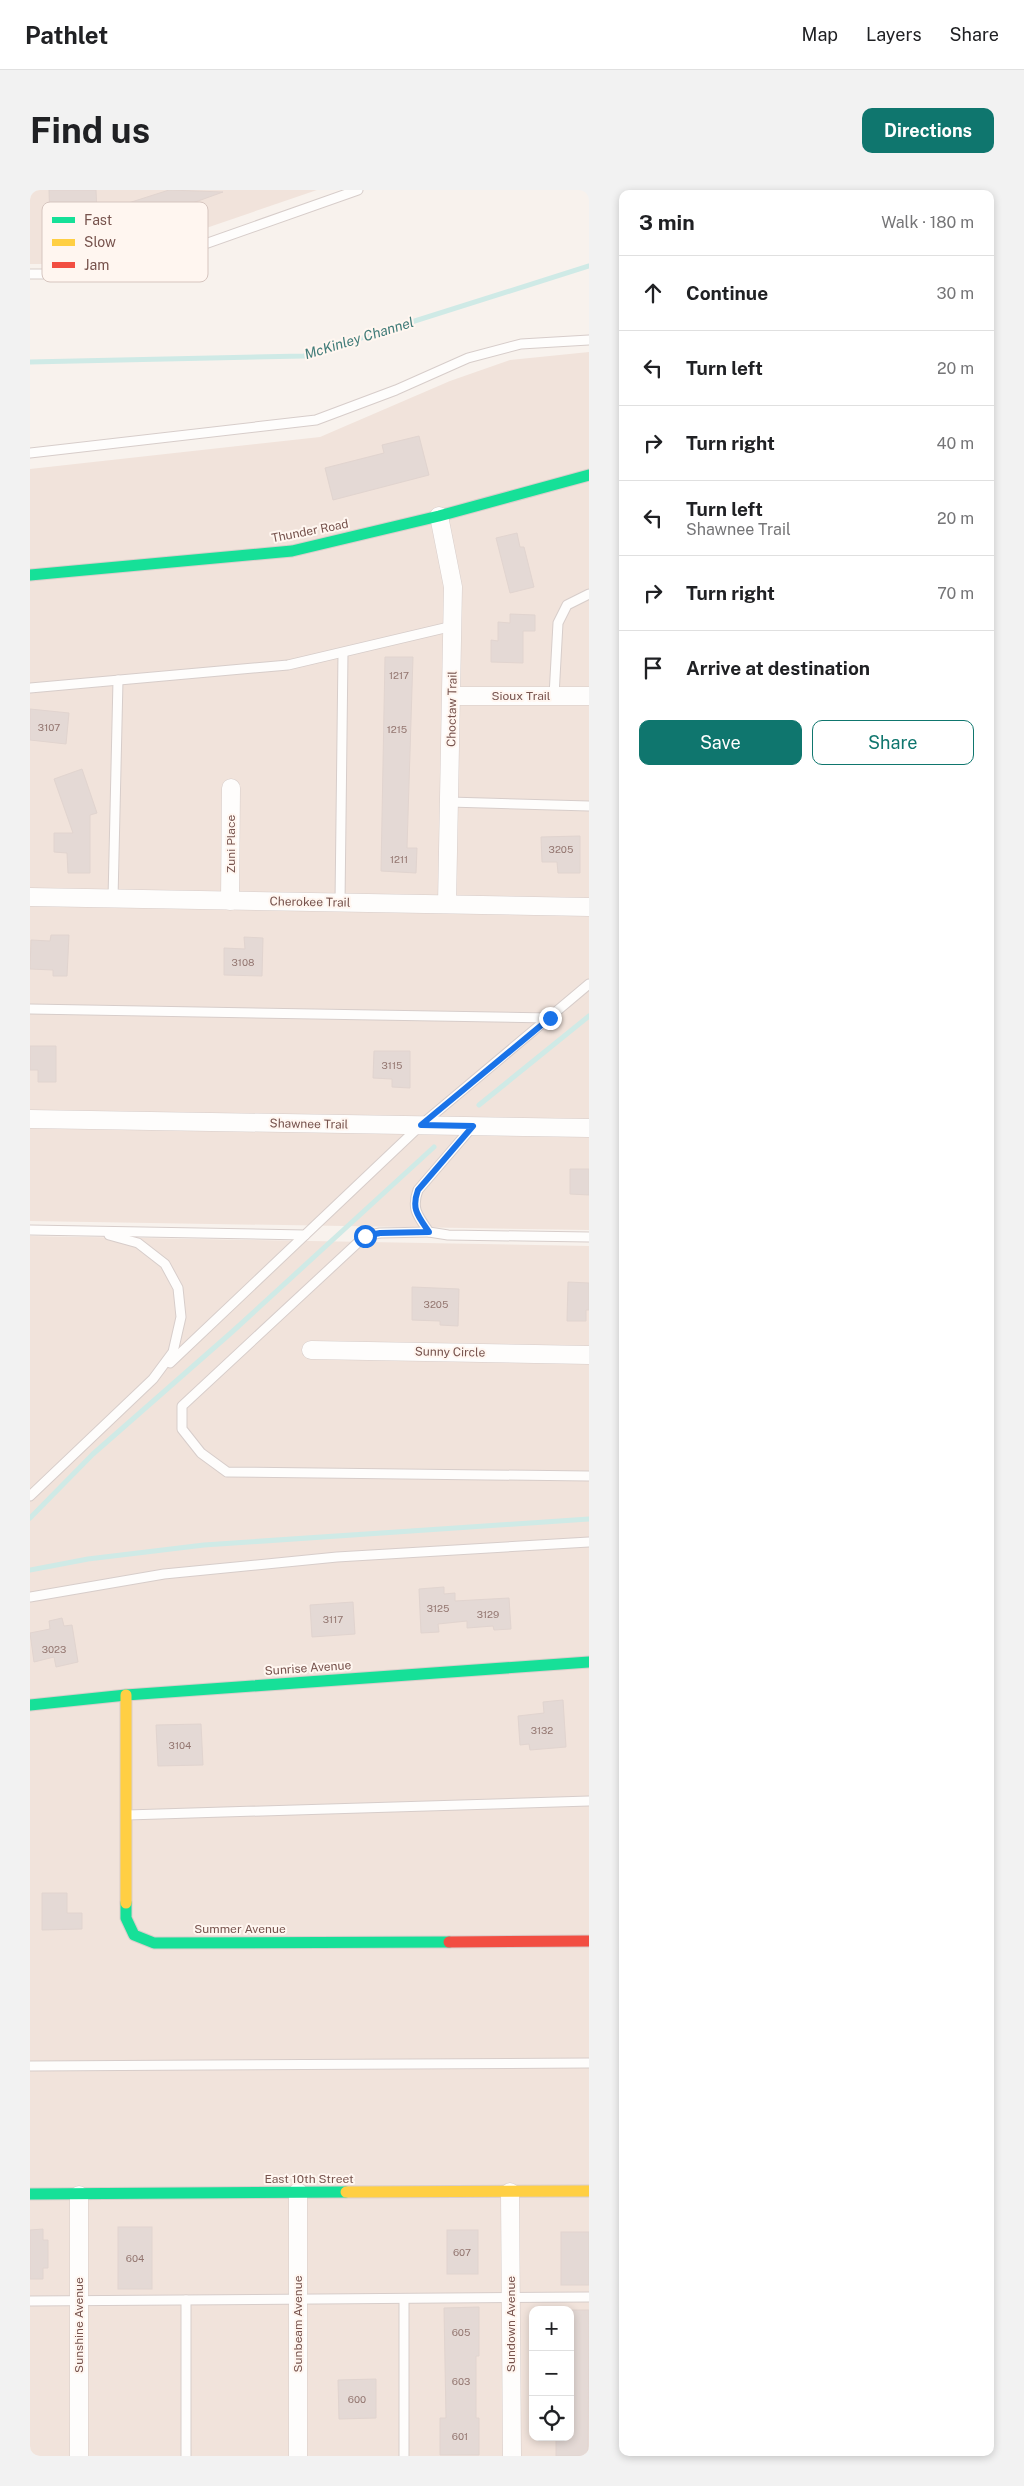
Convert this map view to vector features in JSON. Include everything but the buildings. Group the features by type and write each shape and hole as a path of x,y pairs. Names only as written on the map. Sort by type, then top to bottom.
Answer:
{"street":[{"name":"Thunder Road","path":"30,575 292,552 438,516 589,474"},
{"name":"Choctaw Trail","path":"438,516 454,587 447,904"},
{"name":"Sioux Trail","path":"452,696 589,696"},
{"name":"Zuni Place","path":"230,901 231,788"},
{"name":"Cherokee Trail","path":"30,897 589,907"},
{"name":"Shawnee Trail","path":"30,1119 589,1128"},
{"name":"Sunny Circle","path":"311,1350 589,1355"},
{"name":"Sunrise Avenue","path":"30,1705 126,1695 589,1662"},
{"name":"Summer Avenue","path":"126,1695 126,1918 134,1936 154,1943 589,1941"},
{"name":"Sunbeam Avenue","path":"298,2192 298,2456"},
{"name":"Sundown Avenue","path":"510,2192 512,2456"},
{"name":"East 10th Street","path":"30,2194 589,2192"},
{"name":"Sunshine Avenue","path":"79,2194 79,2456"}],"lane":[{"path":"208,243 358,190"},
{"path":"30,453 316,420 396,390 468,358 521,344 589,340"},
{"path":"554,696 558,623 567,604 589,594"},
{"path":"30,688 288,665 453,626"},
{"path":"340,902 343,653"},
{"path":"113,899 118,680"},
{"path":"449,802 589,806"},
{"path":"30,1496 421,1125 589,984"},
{"path":"30,1009 550,1018"},
{"path":"429,1232 418,1216 413,1202 418,1190 473,1126"},
{"path":"30,1230 305,1235"},
{"path":"94,1231 138,1243 165,1264 178,1288 181,1317 173,1352 153,1379"},
{"path":"589,1237 448,1235 429,1232 380,1233 365,1236 182,1406 182,1429 201,1453 227,1472 589,1476"},
{"path":"30,1597 164,1574 327,1558 589,1542"},
{"path":"127,1815 589,1800"},
{"path":"30,2066 589,2063"},
{"path":"30,2301 589,2297"},
{"path":"404,2299 404,2456"},
{"path":"186,2300 186,2456"}],"shaded area":[{"path":"30,190 317,190 208,227 208,202 42,202 42,264 30,264"},
{"path":"589,352 589,1230 30,1221 30,469 320,437 450,381 510,360"},
{"path":"30,1236 589,1246 589,2456 30,2456"}],"waterway":[{"name":"McKinley Channel","path":"30,362 304,356 589,266"},
{"path":"479,1105 589,1016"},
{"path":"30,1518 93,1454 232,1332 434,1147"},
{"path":"30,1570 88,1559 204,1545 589,1519"}],"traffic: fast":[{"path":"30,575 292,551 439,516 589,475"},
{"path":"30,1705 126,1695 589,1662"},
{"path":"126,1903 126,1918 134,1935 154,1943 449,1942"},
{"path":"30,2194 346,2192"}],"traffic: slow":[{"path":"126,1695 126,1903"},
{"path":"346,2192 589,2191"}],"traffic: jam":[{"path":"449,1942 589,1941"}],"route":[{"path":"365,1236 380,1233 429,1232 418,1216 413,1202 418,1190 473,1126 421,1125 550,1018"}]}
